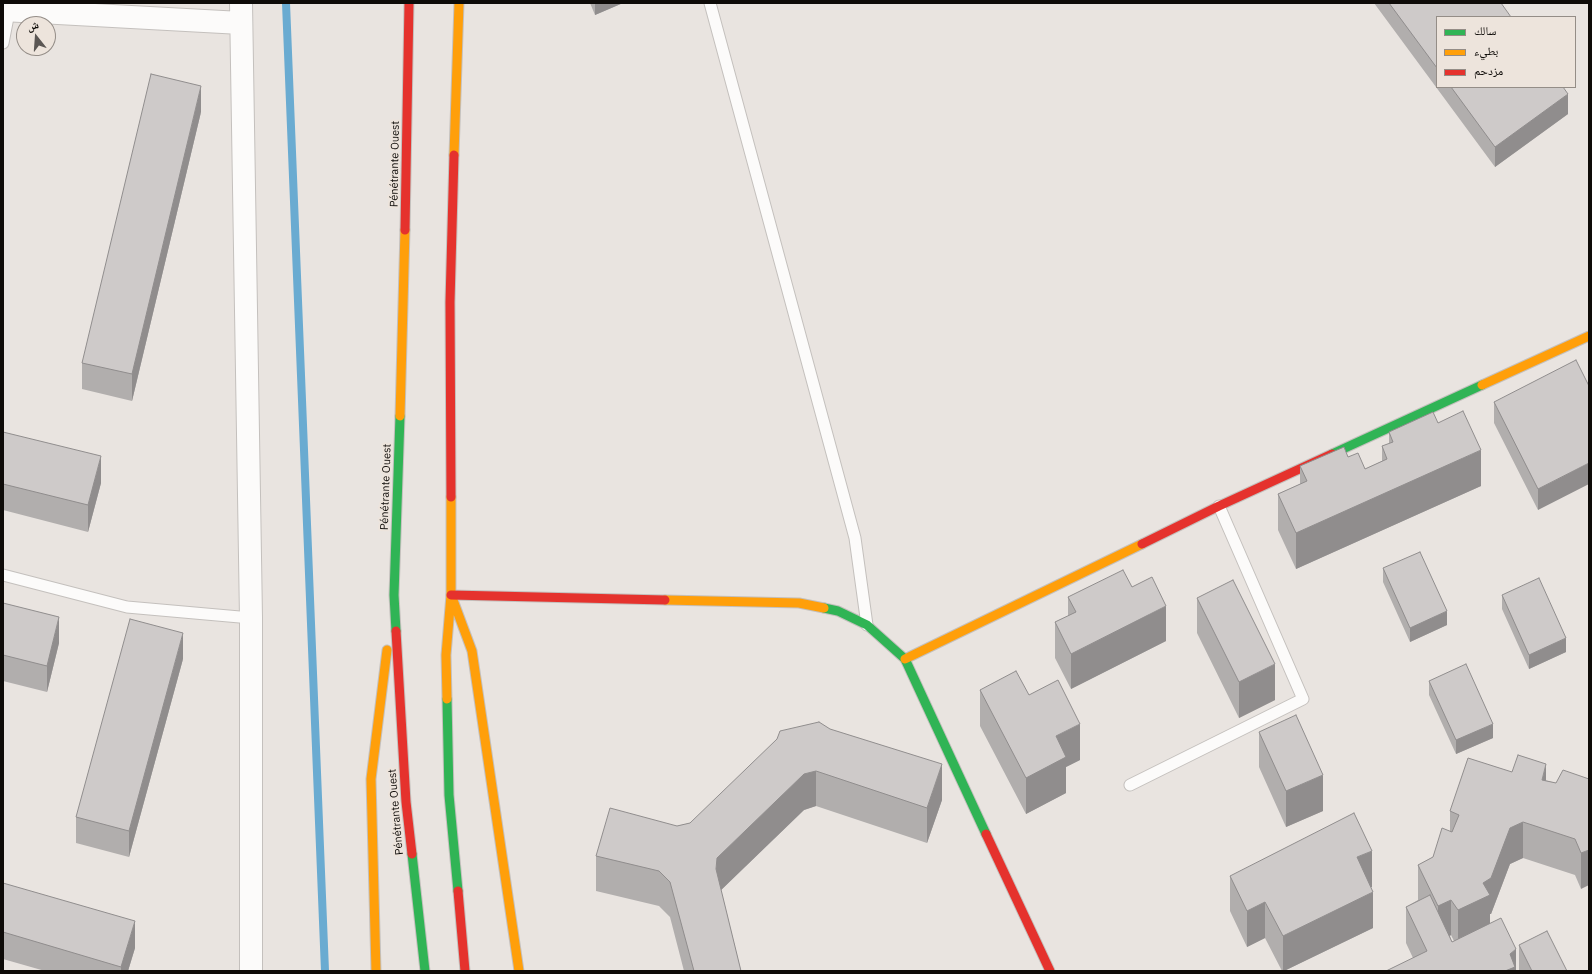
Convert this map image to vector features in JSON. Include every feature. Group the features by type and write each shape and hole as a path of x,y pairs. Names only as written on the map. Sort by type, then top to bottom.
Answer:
{"main road":[{"name":"Pénétrante Ouest","path":"409,3 404,310 394,595 406,802 425,971"},
{"path":"459,3 450,302 451,595 446,655 449,794 465,971"},
{"path":"905,659 1219,506 1589,336"},
{"path":"376,971 371,779 394,595"},
{"path":"451,595 799,603 838,610 867,625 905,659 1050,971"},
{"path":"451,595 472,651 519,971"}],"street":[{"path":"8,8 241,13 251,618 251,971"}],"lane":[{"path":"710,3 855,538 867,625"},
{"path":"3,43 8,8"},
{"path":"1130,785 1303,699 1219,506"},
{"path":"3,575 126,607 251,618"}],"building":[{"path":"1389,3 1501,3 1510,16 1436,16 1436,67"},
{"path":"151,74 201,86 132,374 82,363"},
{"path":"1452,88 1564,88 1568,94 1495,147"},
{"path":"1576,360 1589,386 1589,463 1538,489 1494,402"},
{"path":"1463,411 1481,450 1296,533 1278,494 1307,481 1300,466 1344,447 1348,457 1358,453 1365,469 1387,459 1382,446 1393,442 1389,432 1433,412 1438,423"},
{"path":"3,432 101,456 88,505 3,484"},
{"path":"1420,552 1447,611 1410,628 1383,568"},
{"path":"1123,570 1132,587 1152,577 1166,606 1071,654 1055,622 1076,612 1068,597"},
{"path":"1539,578 1566,638 1529,655 1502,595"},
{"path":"1233,580 1275,664 1239,682 1197,598"},
{"path":"3,603 59,617 47,666 3,655"},
{"path":"130,619 183,633 129,831 76,817"},
{"path":"1466,664 1493,724 1456,740 1429,681"},
{"path":"1016,671 1029,695 1058,680 1080,724 1056,736 1066,757 1026,778 980,690"},
{"path":"1296,715 1323,775 1286,791 1259,732"},
{"path":"819,722 830,729 942,764 927,808 816,771 804,774 717,858 716,869 741,971 694,971 670,882 659,871 596,856 610,808 677,826 690,823 777,739 780,731"},
{"path":"1518,755 1546,764 1542,780 1556,783 1563,770 1589,779 1589,850 1581,853 1575,839 1523,822 1510,828 1491,878 1483,883 1490,895 1458,910 1451,900 1438,906 1418,865 1433,857 1442,828 1452,832 1459,815 1450,811 1468,758 1512,772"},
{"path":"1354,813 1372,851 1357,857 1373,892 1283,936 1265,902 1247,911 1230,876"},
{"path":"3,883 135,921 121,967 3,932"},
{"path":"1430,895 1452,942 1501,918 1516,949 1510,954 1515,967 1505,971 1386,971 1427,951 1406,907"},
{"path":"1547,931 1567,971 1532,971 1519,945"}],"waterway":[{"path":"286,3 325,971"}],"traffic: fast":[{"path":"1332,454 1482,385"},
{"path":"396,631 394,595 400,416"},
{"path":"824,608 838,611 867,625 905,659 986,834"},
{"path":"447,699 449,795 458,891"},
{"path":"412,854 425,971"}],"traffic: slow":[{"path":"454,155 459,3"},
{"path":"400,416 405,230"},
{"path":"1482,385 1589,336"},
{"path":"447,699 446,655 451,595 451,497"},
{"path":"905,659 1142,544"},
{"path":"453,600 472,651 519,971"},
{"path":"665,600 799,603 824,608"},
{"path":"376,971 371,779 387,650"}],"traffic: jam":[{"path":"405,230 409,3"},
{"path":"451,497 450,302 454,155"},
{"path":"1142,544 1219,506 1332,454"},
{"path":"451,595 665,600"},
{"path":"396,631 406,802 412,854"},
{"path":"986,834 1050,971"},
{"path":"458,891 465,971"}]}
